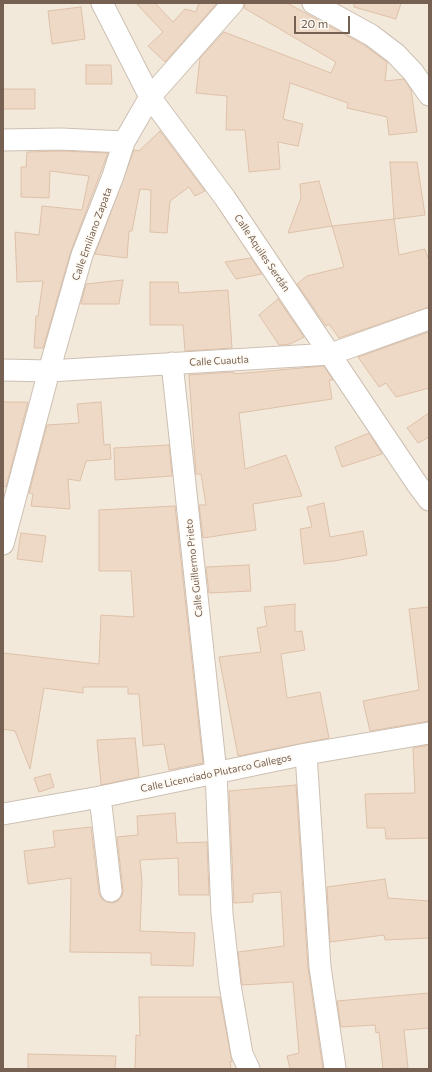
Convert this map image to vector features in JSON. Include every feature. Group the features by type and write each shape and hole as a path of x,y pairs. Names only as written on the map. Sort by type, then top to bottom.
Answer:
{"street":[{"name":"Calle Aquiles Serdán","path":"102,3 150,97 225,198 429,500"},
{"name":"Calle Emiliano Zapata","path":"3,544 49,371 82,255 113,176 124,142 150,97 233,3"},
{"path":"313,3 371,35 396,54 413,72 429,95"},
{"path":"3,140 61,139 124,142"},
{"name":"Calle Cuautla","path":"3,370 49,371 331,354 429,319"},
{"name":"Calle Guillermo Prieto","path":"172,363 216,773 222,914 230,985 242,1054 249,1069"},
{"name":"Calle Licenciado Plutarco Gallegos","path":"3,814 100,797 306,754 429,733"},
{"path":"306,754 320,960 335,1068"},
{"path":"100,797 111,891"}],"shaded area":[{"path":"3,3 429,3 429,1069 3,1069"}],"building":[{"path":"136,3 155,3 173,22 185,9 196,12 199,3 217,3 165,62 148,46 163,32"},
{"path":"245,3 287,3 364,45 387,62 385,81 404,79 411,90 417,132 389,135 387,117 347,108 348,103 290,83 283,119 303,124 298,146 278,142 280,169 249,172 245,130 226,130 227,96 196,93 200,58 224,32 331,73 336,62 244,8"},
{"path":"354,3 401,3 396,19 354,7"},
{"path":"81,7 85,39 52,44 48,11"},
{"path":"86,65 111,65 112,84 86,84"},
{"path":"3,89 35,89 35,109 3,109"},
{"path":"160,131 205,191 195,196 189,187 170,201 167,233 150,232 151,190 140,189 132,231 129,231 127,258 95,254 134,150 139,151"},
{"path":"61,151 108,153 71,251 43,348 34,348 36,316 38,316 43,281 17,282 15,232 39,235 42,206 82,210 89,176 50,171 49,198 21,197 21,167 26,167 27,152"},
{"path":"390,162 417,162 425,215 394,219"},
{"path":"319,181 332,226 288,233 301,198 300,184"},
{"path":"394,219 399,255 425,249 429,261 429,307 339,338 329,324 326,326 297,284 307,276 344,267 332,226"},
{"path":"251,258 262,274 236,279 225,262"},
{"path":"123,280 119,304 81,304 86,284"},
{"path":"150,282 178,282 179,293 228,290 232,348 185,351 183,325 150,325"},
{"path":"278,299 304,337 290,344 279,345 259,315"},
{"path":"429,332 429,388 396,397 386,383 379,387 358,357"},
{"path":"324,366 333,380 329,380 332,399 239,413 245,469 286,455 302,496 253,504 256,530 203,538 199,505 206,505 201,474 196,474 189,375 234,372 234,374"},
{"path":"3,402 28,402 6,487 3,486"},
{"path":"101,402 104,445 110,444 111,459 86,461 80,481 68,479 70,509 31,506 33,494 29,493 47,425 79,423 77,404"},
{"path":"429,413 429,437 418,443 407,428"},
{"path":"369,433 382,454 342,467 335,447"},
{"path":"169,445 172,476 115,480 114,448"},
{"path":"324,503 330,537 363,531 367,555 334,561 304,564 300,529 312,527 307,507"},
{"path":"175,506 203,763 169,770 164,744 143,746 139,694 128,694 128,687 83,687 83,693 44,688 30,769 15,731 3,729 3,653 99,664 101,615 134,617 131,571 99,571 99,510"},
{"path":"21,533 46,536 42,562 17,559"},
{"path":"249,565 251,591 209,593 206,567"},
{"path":"295,604 295,632 302,631 305,650 281,654 287,698 320,692 329,738 238,756 219,657 261,652 257,628 267,626 264,607"},
{"path":"429,607 429,721 370,731 363,701 419,690 409,609"},
{"path":"135,738 139,777 101,785 97,740"},
{"path":"429,745 429,838 386,839 385,828 367,828 365,794 415,793 413,748"},
{"path":"50,774 54,787 39,792 34,778"},
{"path":"296,785 308,968 323,1069 290,1069 287,1056 299,1053 293,982 242,985 238,952 284,946 281,892 253,894 253,902 234,903 229,791"},
{"path":"175,813 177,843 207,842 209,895 179,895 178,858 140,860 142,881 140,931 195,933 193,966 151,965 151,953 70,952 71,878 28,884 24,851 55,847 53,831 91,827 99,893 101,898 106,902 113,903 118,901 122,896 123,890 117,837 138,835 137,816"},
{"path":"385,879 388,898 429,901 429,938 385,940 384,935 330,942 327,887"},
{"path":"429,993 429,1028 404,1030 408,1068 383,1069 379,1032 376,1033 375,1025 341,1027 337,1001"},
{"path":"139,997 220,997 232,1062 230,1062 231,1069 135,1069 136,1035 140,1036"},
{"path":"28,1054 116,1056 115,1069 28,1069"}]}
